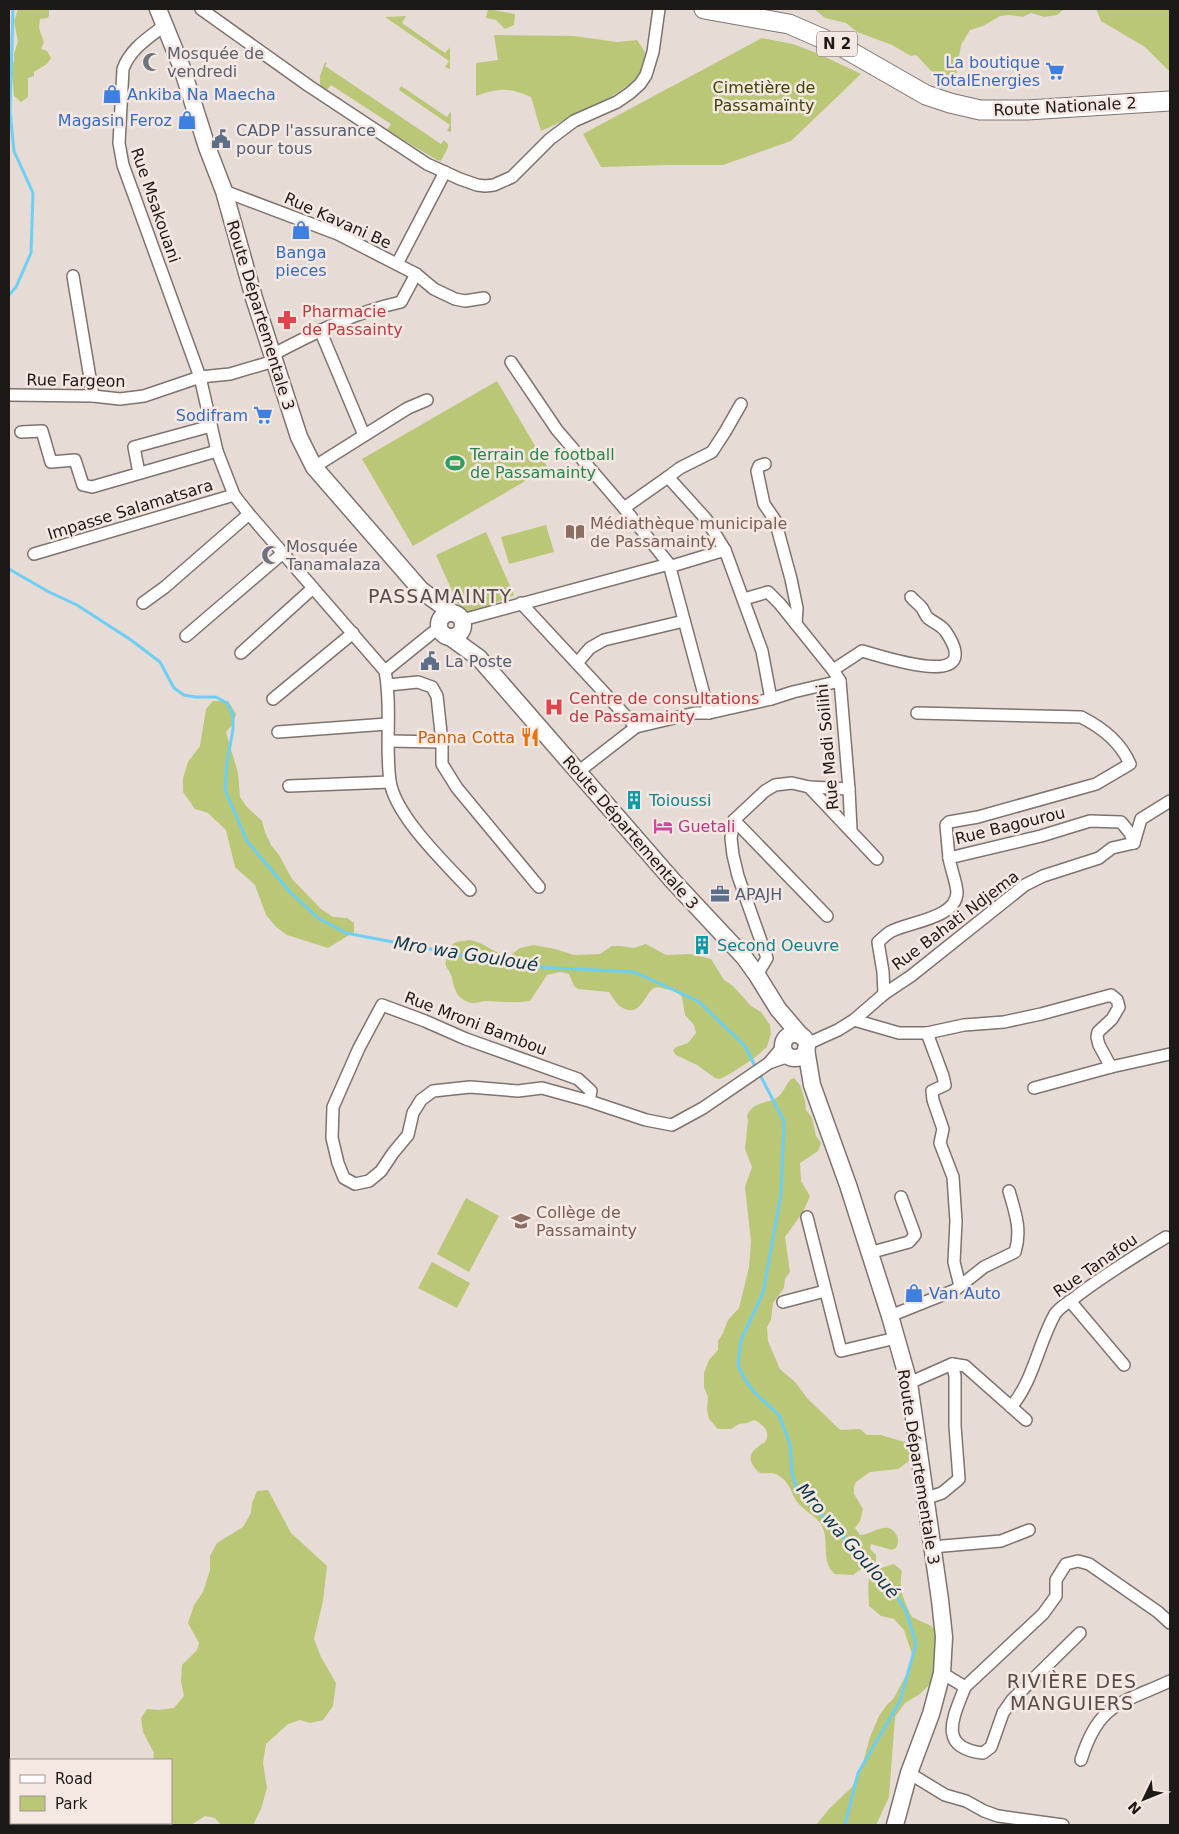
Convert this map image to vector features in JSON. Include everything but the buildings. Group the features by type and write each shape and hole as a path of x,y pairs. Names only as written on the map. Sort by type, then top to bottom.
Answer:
{"main road":[{"name":"Route Départementale 3","path":"158,9 182,68 204,139 224,191 254,298 299,437 314,467 673,881 744,957 778,1009 805,1043 812,1085 848,1185 890,1316 909,1383 944,1638 942,1673 931,1714 909,1774 895,1825"},
{"name":"Route Nationale 2","path":"704,9 789,24 829,40 919,92 936,99 980,110 1027,110 1170,101"},
{"name":"Route Nationale 2","path":"960,105 1170,91"},
{"name":"N 2","path":"1097,105 1136,93"},
{"name":"Route Départementale 3","path":"778,1009 787,1050 812,1085"},
{"path":"787,1050 790,1035 805,1043"}],"street":[{"path":"201,9 314,89 427,164 460,180 477,185 494,185 512,177 550,138 574,121 617,102 630,94 640,84 651,60 659,9"},
{"name":"Rue Msakouani","path":"165,25 130,54 123,69 119,143 123,165 200,377 217,451 234,495 248,514 385,671"},
{"name":"Rue Kavani Be","path":"224,191 323,228 397,264 445,172"},
{"path":"397,264 416,274 434,289 455,299 484,298"},
{"name":"Rue Fargeon","path":"9,395 93,396 120,399 144,396 200,377 230,374 273,358 320,330 377,307 401,302 416,274"},
{"path":"73,276 93,396"},
{"path":"320,330 364,435"},
{"path":"511,362 557,430 669,564 709,713"},
{"path":"314,467 408,408 427,400"},
{"path":"624,508 680,468 712,452 740,404"},
{"path":"139,472 134,447 211,426"},
{"path":"21,432 42,431 51,462 74,460 83,485 92,487 217,451"},
{"path":"765,464 760,466 757,471 764,504 775,520 791,579 797,608 796,624"},
{"path":"668,477 706,519 725,550 762,651 771,699"},
{"name":"Impasse Salamatsara","path":"34,554 234,495"},
{"path":"143,603 165,587 248,514"},
{"path":"470,890 410,824 399,806 390,782 387,724 388,685 385,671 432,633 451,625 521,603 669,564 672,566 725,550"},
{"path":"186,636 283,553"},
{"path":"241,654 313,588"},
{"name":"Rue Madi Soilihi","path":"744,599 768,592 834,670 840,681 850,788 851,830"},
{"path":"834,670 862,651 913,666 947,666 951,664 956,657 952,643 945,630 927,617 922,608 911,597"},
{"path":"521,603 636,727"},
{"path":"577,663 590,648 604,640 684,621"},
{"path":"273,699 353,633"},
{"path":"578,772 636,727 696,713 709,713 840,681"},
{"path":"388,685 418,682 432,687 437,696 442,742 442,764 457,788 540,887"},
{"path":"917,713 1081,717 1092,722 1110,736 1130,764 1096,784 978,817 949,822 946,825 946,837 949,858"},
{"path":"278,732 387,724"},
{"path":"389,741 442,742"},
{"path":"289,786 390,782"},
{"path":"757,975 767,958 738,876 731,838 734,820 765,791 775,785 792,783 810,787 850,788"},
{"path":"810,787 877,859"},
{"path":"1134,843 1141,819 1170,801"},
{"path":"734,820 828,916"},
{"name":"Rue Bagourou","path":"884,994 883,972 878,942 889,933 912,923 941,915 954,902 957,893 949,858 1041,836 1090,821 1121,822 1130,833 1134,843"},
{"name":"Rue Bahati Ndjema","path":"805,1043 838,1030 854,1020 884,994 911,976 1025,885 1043,876 1099,858 1112,848 1134,843"},
{"path":"854,1020 898,1033 927,1033 964,1025 1004,1022 1111,995 1117,1000 1119,1007 1112,1019 1098,1032 1097,1037 1110,1067"},
{"name":"Rue Mroni Bambou","path":"382,1005 425,1021 466,1040 578,1079 591,1090 589,1101 542,1088 518,1091 470,1087 433,1091 421,1100 413,1113 408,1135 381,1171 369,1181 355,1184 344,1178 332,1138 333,1108 359,1048 382,1005"},
{"path":"927,1033 945,1085 932,1091 933,1100 943,1129 940,1142 953,1177 956,1221 954,1262 960,1286"},
{"path":"589,1101 646,1120 672,1125 703,1108 787,1050"},
{"path":"1034,1088 1110,1067 1170,1054"},
{"path":"890,1316 955,1290 984,1267 1015,1252 1018,1241 1018,1222 1009,1191"},
{"path":"869,1253 908,1242 914,1235 901,1197"},
{"path":"807,1217 841,1351 896,1338"},
{"name":"Rue Tanafou","path":"1011,1407 1020,1397 1030,1376 1056,1311 1097,1280 1166,1237"},
{"path":"783,1302 825,1291"},
{"path":"1070,1301 1124,1365"},
{"path":"924,1499 942,1492 959,1479 955,1426 955,1376 952,1364"},
{"path":"909,1383 952,1364 965,1366 1026,1420"},
{"path":"932,1547 1001,1541 1029,1530"},
{"path":"1080,1633 1012,1700 1003,1713 991,1747 983,1753 962,1747 953,1736 952,1724 965,1687 1043,1614 1056,1596 1056,1580 1066,1564 1078,1561 1089,1564 1158,1612 1170,1623"},
{"path":"942,1673 965,1687"},
{"path":"1081,1760 1087,1742 1099,1721 1114,1706 1139,1693 1170,1681"},
{"path":"909,1774 945,1795 966,1801 998,1816 1064,1825"}],"green space":[{"path":"18,9 49,9 49,16 40,19 39,28 44,42 41,49 47,51 51,58 47,64 34,72 34,76 28,78 28,97 21,102 14,96 10,66 14,62 18,41 14,22"},
{"path":"488,9 515,14 514,25 505,29 496,20 486,18"},
{"path":"814,9 1064,9 1057,15 1044,17 1031,13 1023,17 1000,16 983,26 970,30 961,45 956,75 945,78 934,73 916,55 911,56 892,45 857,32 846,23 825,18"},
{"path":"1096,9 1170,9 1170,72 1145,47 1101,21"},
{"path":"406,16 402,23 445,53 450,47 450,69 445,67 449,61 385,17"},
{"path":"494,35 574,36 617,42 637,40 645,52 641,71 625,88 596,105 541,131 531,97 509,90 491,91 476,96 476,63 498,60"},
{"name":"Cimetière de Passamaïnty","path":"762,38 793,44 861,74 791,141 723,165 601,167 583,134"},
{"path":"325,62 327,63 325,66 441,144 444,140 448,147 441,161 387,130 391,124 331,85 327,90 320,86 320,76"},
{"path":"401,86 447,117 451,111 451,132 447,131 450,125 399,90"},
{"name":"Terrain de football de Passamainty","path":"497,381 548,468 413,546 362,459"},
{"path":"546,525 554,552 509,564 501,537"},
{"path":"486,532 514,595 470,614 458,604 436,555"},
{"path":"213,701 228,701 236,714 233,724 226,732 238,773 240,797 246,806 262,821 271,845 279,855 292,879 321,909 333,917 347,918 354,923 354,932 328,948 287,935 276,927 266,915 255,885 235,867 226,830 208,813 195,809 183,792 183,778 188,762 200,746 206,709"},
{"path":"468,940 509,956 520,948 533,945 574,955 600,954 612,946 634,948 646,944 666,955 690,954 711,959 724,980 733,986 751,1006 761,1012 770,1025 771,1034 767,1047 753,1059 728,1075 720,1079 715,1078 697,1065 676,1055 673,1051 676,1047 688,1043 696,1033 694,1025 685,1015 682,997 676,992 655,987 638,1008 628,1010 619,1006 609,992 578,989 574,986 569,974 560,972 547,975 530,1001 468,1002 457,993 446,962 453,944"},
{"path":"794,1078 800,1085 806,1110 812,1118 816,1136 821,1143 818,1151 800,1163 801,1181 810,1196 803,1212 785,1237 790,1272 785,1279 784,1288 773,1303 771,1320 767,1327 768,1341 780,1369 796,1383 807,1398 838,1428 841,1430 860,1429 867,1435 881,1435 911,1444 912,1448 909,1461 898,1469 870,1472 856,1482 854,1486 854,1494 863,1509 860,1521 855,1528 860,1535 889,1528 897,1536 898,1544 892,1550 871,1544 870,1549 876,1555 876,1563 873,1566 864,1567 853,1575 835,1574 831,1570 828,1565 822,1526 798,1503 783,1478 772,1473 760,1473 754,1467 751,1460 752,1453 767,1439 765,1429 754,1420 739,1424 731,1429 718,1429 709,1419 707,1410 708,1397 704,1387 704,1373 709,1360 718,1350 718,1341 728,1320 739,1308 749,1267 751,1242 745,1187 752,1167 745,1149 747,1116 753,1107 779,1096 790,1080"},
{"path":"466,1198 499,1216 469,1272 437,1254"},
{"path":"432,1262 470,1283 457,1308 418,1288"},
{"path":"268,1490 291,1533 327,1566 323,1601 314,1639 321,1657 336,1683 333,1706 323,1720 310,1723 300,1720 288,1724 266,1744 263,1763 267,1788 261,1809 253,1825 221,1825 215,1818 205,1816 191,1825 167,1825 172,1824 172,1759 153,1759 154,1753 143,1732 141,1718 147,1709 174,1708 184,1696 181,1681 182,1665 197,1650 199,1643 188,1623 194,1605 203,1592 210,1570 210,1556 217,1543 243,1527 251,1513 252,1503 257,1491"},
{"path":"894,1564 902,1571 902,1595 912,1617 931,1626 939,1635 939,1675 920,1694 905,1703 895,1717 889,1797 876,1825 816,1825 829,1809 852,1787 861,1770 870,1737 879,1716 894,1698 913,1657 904,1630 894,1619 881,1616 869,1606 868,1589 870,1578 877,1570"}],"waterway":[{"name":"Mro wa Gouloué","path":"9,295 16,287 31,253 33,193 14,151 10,112 13,9"},
{"name":"Mro wa Gouloué","path":"9,569 49,592 77,605 131,640 160,662 174,688 184,695 216,697 227,703 233,715 233,729 227,763 225,790 247,841 290,892 318,918 346,933 519,966 634,972 698,1001 745,1046 756,1068"},
{"name":"Mro wa Gouloué","path":"759,1073 784,1121 781,1194 763,1293 741,1340 738,1366 754,1392 779,1415 790,1444 792,1473 797,1489 890,1586 906,1611 916,1644 900,1701 858,1773 845,1825"}],"place":[{"name":"Mosquée de vendredi","path":"152,62"},
{"name":"La boutique TotalEnergies","path":"1055,71"},
{"name":"Ankiba Na Maecha","path":"112,94"},
{"name":"Magasin Feroz","path":"187,120"},
{"name":"CADP l'assurance pour tous","path":"221,139"},
{"name":"Banga pieces","path":"301,230"},
{"name":"Pharmacie de Passainty","path":"287,320"},
{"name":"Sodifram","path":"263,415"},
{"name":"Terrain de football de Passamainty","path":"455,463"},
{"name":"Médiathèque municipale de Passamainty","path":"575,532"},
{"name":"Mosquée Tanamalaza","path":"271,555"},
{"name":"La Poste","path":"430,661"},
{"name":"Centre de consultations de Passamainty","path":"554,707"},
{"name":"Panna Cotta","path":"530,737"},
{"name":"Toioussi","path":"634,800"},
{"name":"Guetali","path":"663,826"},
{"name":"APAJH","path":"720,894"},
{"name":"Second Oeuvre","path":"702,945"},
{"name":"Collège de Passamainty","path":"521,1221"},
{"name":"Van Auto","path":"914,1293"}],"district":[{"name":"PASSAMAINTY","path":"440,596"},
{"name":"RIVIÈRE DES MANGUIERS","path":"1072,1692"}]}
